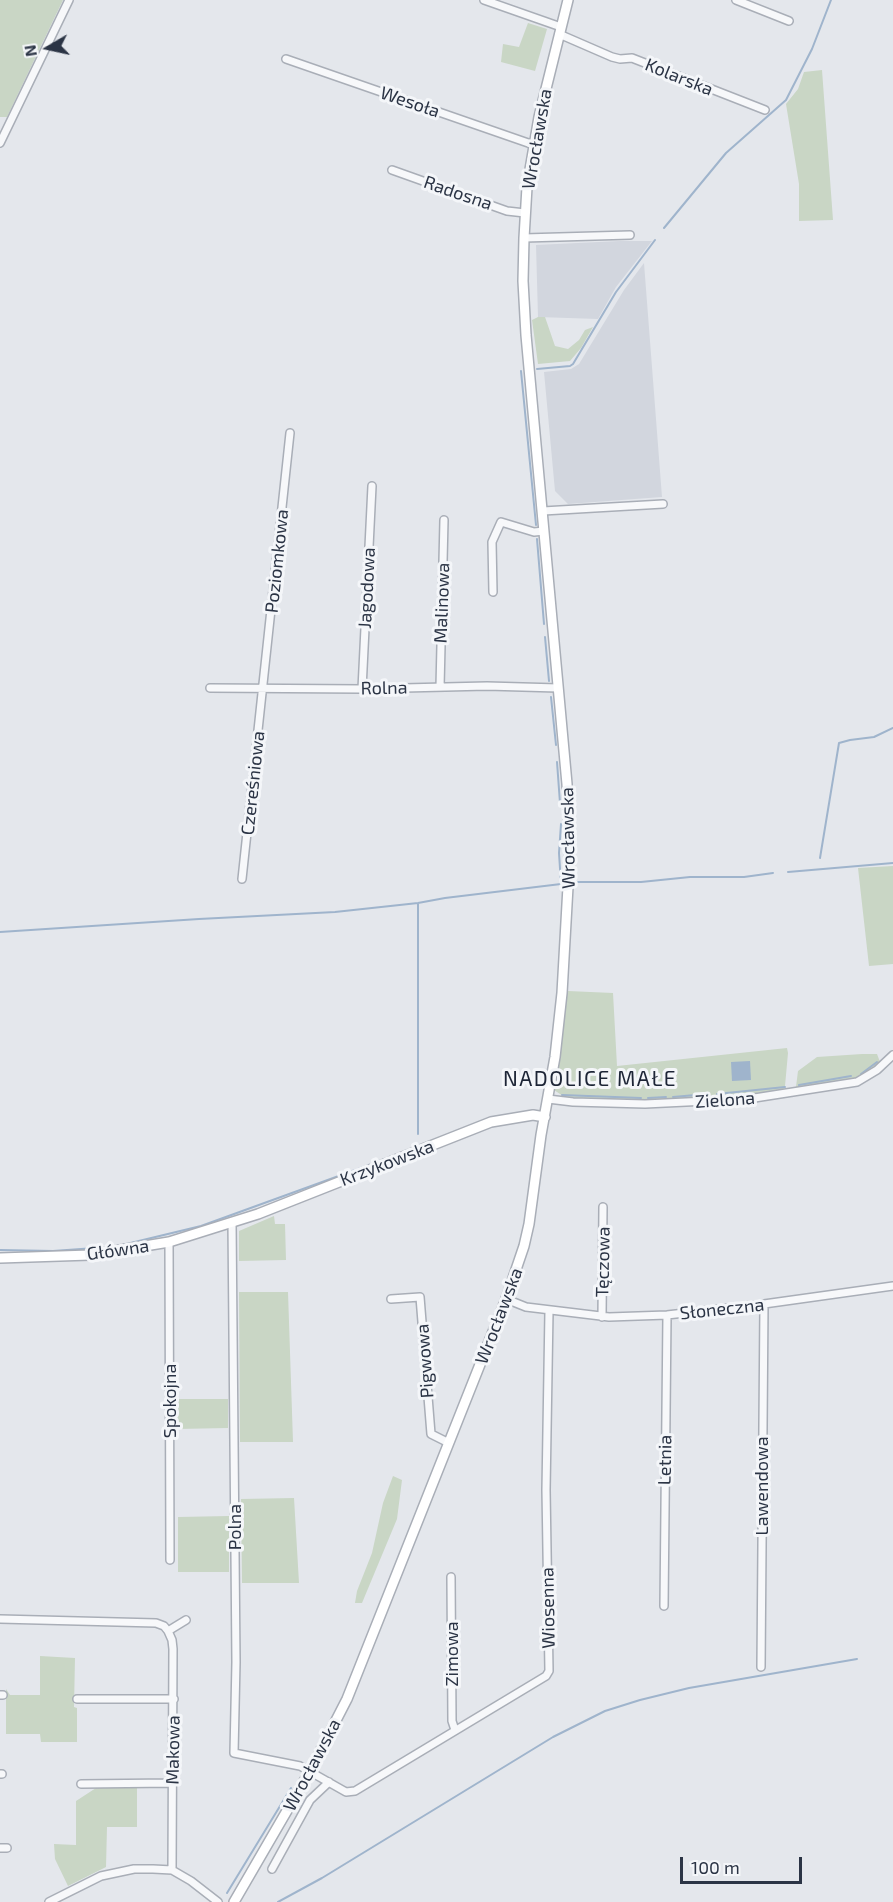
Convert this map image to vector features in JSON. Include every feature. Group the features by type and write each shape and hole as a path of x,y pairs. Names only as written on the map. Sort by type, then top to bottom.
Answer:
{"street":[{"path":"0,143 69,0"},
{"name":"Kolarska","path":"484,0 560,30 612,57 632,58 765,111"},
{"name":"Wrocławska","path":"234,1902 310,1771 362,1664 506,1299 524,1246 555,1057 562,993 570,872 567,784 526,335 524,238 525,213 540,109 568,0"},
{"path":"736,0 789,21"},
{"name":"Wesoła","path":"286,59 534,145"},
{"name":"Radosna","path":"392,170 507,211 525,213"},
{"path":"524,238 630,235"},
{"name":"Poziomkowa","path":"263,688 290,434"},
{"name":"Jagodowa","path":"362,689 372,486"},
{"path":"543,512 663,504"},
{"name":"Malinowa","path":"440,687 444,520"},
{"path":"493,592 492,542 501,522 534,532 544,531"},
{"name":"Rolna","path":"210,688 362,689 558,684"},
{"name":"Czereśniowa","path":"242,879 263,688"},
{"name":"Zielona","path":"548,1099 645,1104 748,1099 857,1082 877,1070 893,1055"},
{"name":"Krzykowska","path":"232,1222 258,1214 491,1122 533,1115 544,1117"},
{"name":"Tęczowa","path":"602,1317 603,1207"},
{"name":"Główna","path":"0,1258 90,1256 169,1242 232,1222"},
{"name":"Polna","path":"232,1222 236,1662 234,1754 300,1766 310,1771"},
{"name":"Spokojna","path":"169,1242 170,1560"},
{"name":"Słoneczna","path":"549,1311 602,1317 667,1315 893,1286"},
{"name":"Pigwowa","path":"391,1299 420,1296 431,1434 449,1443"},
{"path":"506,1299 526,1307 549,1311"},
{"name":"Lawendowa","path":"761,1667 764,1304"},
{"name":"Wiosenna","path":"310,1771 346,1792 355,1791 546,1676 549,1671 546,1490 549,1311"},
{"name":"Letnia","path":"664,1606 667,1315"},
{"name":"Zimowa","path":"451,1577 452,1721 455,1730"},
{"path":"0,1619 156,1623 164,1626 168,1631 186,1620"},
{"name":"Makowa","path":"168,1631 174,1649 172,1870"},
{"path":"77,1699 174,1699"},
{"path":"272,1869 310,1800 329,1782"},
{"path":"81,1784 172,1783"},
{"path":"49,1902 101,1876 134,1869 172,1870 191,1881 218,1902"}],"shaded area":[{"path":"652,241 616,287 598,319 538,317 536,245"},
{"path":"644,263 662,497 568,504 555,491 544,372 571,369 579,364 624,290"}],"green space":[{"path":"0,0 63,0 7,117 0,117"},
{"path":"528,23 547,29 535,71 501,62 503,44 519,47"},
{"path":"822,70 833,220 799,221 799,184 786,104 798,89 804,72"},
{"path":"545,317 555,346 568,349 579,340 585,330 593,327 581,348 570,361 538,364 532,320"},
{"path":"893,866 893,964 869,966 858,868"},
{"path":"568,991 613,993 617,1066 787,1048 785,1086 783,1090 710,1098 642,1100 566,1098 554,1090"},
{"path":"877,1054 880,1062 862,1076 796,1087 798,1071 817,1057"},
{"path":"274,1216 275,1224 285,1224 286,1260 239,1261 239,1231"},
{"path":"239,1292 288,1292 293,1442 240,1442"},
{"path":"177,1399 228,1399 228,1428 177,1429"},
{"path":"393,1476 402,1480 397,1519 362,1603 355,1603 357,1591 372,1553 383,1503"},
{"path":"294,1498 299,1583 242,1583 241,1499"},
{"path":"229,1516 229,1572 178,1572 178,1517"},
{"path":"40,1656 75,1658 74,1707 77,1708 77,1742 41,1742 40,1734 6,1734 6,1689 10,1695 40,1695"},
{"path":"96,1788 137,1788 137,1827 107,1827 106,1867 68,1886 55,1859 54,1844 76,1845 76,1801"}],"water":[{"path":"750,1061 751,1080 732,1081 731,1062"}],"waterway":[{"path":"664,228 726,153 786,100 812,49 831,0"},
{"path":"537,369 573,364 616,292 655,240"},
{"path":"521,371 536,525"},
{"path":"537,539 544,624"},
{"path":"545,637 549,681"},
{"path":"551,697 556,745"},
{"path":"820,858 839,743 874,737 893,728"},
{"path":"557,762 560,803"},
{"path":"0,932 335,912 561,884 559,853 561,824"},
{"path":"788,872 893,863"},
{"path":"578,882 641,882 690,877 744,877 773,873"},
{"path":"418,903 418,1134"},
{"path":"861,1074 877,1062"},
{"path":"799,1085 851,1076"},
{"path":"717,1094 785,1087"},
{"path":"673,1097 707,1094"},
{"path":"562,1095 641,1098"},
{"path":"648,1098 666,1097"},
{"path":"118,1246 201,1226 391,1157"},
{"path":"0,1250 53,1251 109,1247"},
{"path":"278,1902 322,1878 553,1737 605,1711 689,1688 857,1659"},
{"path":"227,1893 291,1788"}],"district":[{"name":"NADOLICE MAŁE","path":"590,1079"}]}
